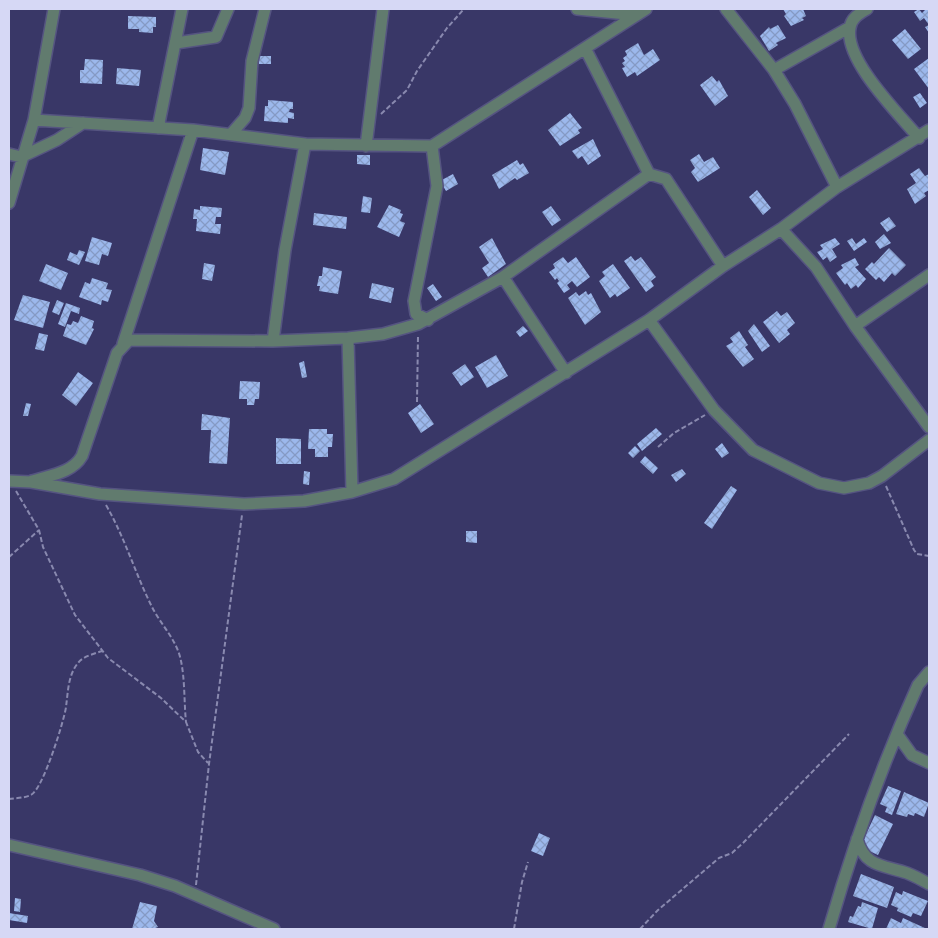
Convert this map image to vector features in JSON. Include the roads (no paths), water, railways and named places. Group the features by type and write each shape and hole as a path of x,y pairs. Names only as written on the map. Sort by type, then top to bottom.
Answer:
{"street":[{"path":"9,203 21,157 34,120 54,9"},
{"path":"158,128 182,9"},
{"path":"176,43 216,37 228,9"},
{"path":"231,134 245,118 249,108 252,61 264,9"},
{"path":"366,146 383,9"},
{"path":"578,9 641,12"},
{"path":"726,9 774,70 795,104 837,187"},
{"path":"867,9 856,16 850,27 850,43 870,78 919,138"},
{"path":"34,120 193,130 305,144 432,146 641,12"},
{"path":"774,70 850,27"},
{"path":"585,48 649,174 666,179 723,266"},
{"path":"9,154 21,157 57,140 83,123"},
{"path":"31,482 70,470 77,465 82,456 117,353 123,344 193,130"},
{"path":"9,481 31,482 100,494 244,504 304,501 352,492 394,479 649,320 723,266 782,229 837,187 919,138 929,130"},
{"path":"273,342 285,250 305,144"},
{"path":"423,322 416,314 414,301 437,186 432,146"},
{"path":"123,344 129,340 273,342 348,338 383,334 423,322 503,277 649,174"},
{"path":"782,229 816,267 855,326 929,426"},
{"path":"855,326 929,275"},
{"path":"503,277 566,373"},
{"path":"649,320 714,410 753,450 819,483 844,488 858,487 882,476 929,440"},
{"path":"348,338 352,492"},
{"path":"829,929 857,839 897,734 918,685 929,672"},
{"path":"897,734 912,755 929,763"},
{"path":"857,839 861,851 877,865 907,873 929,884"},
{"path":"9,845 140,875 196,895 274,929"}]}
